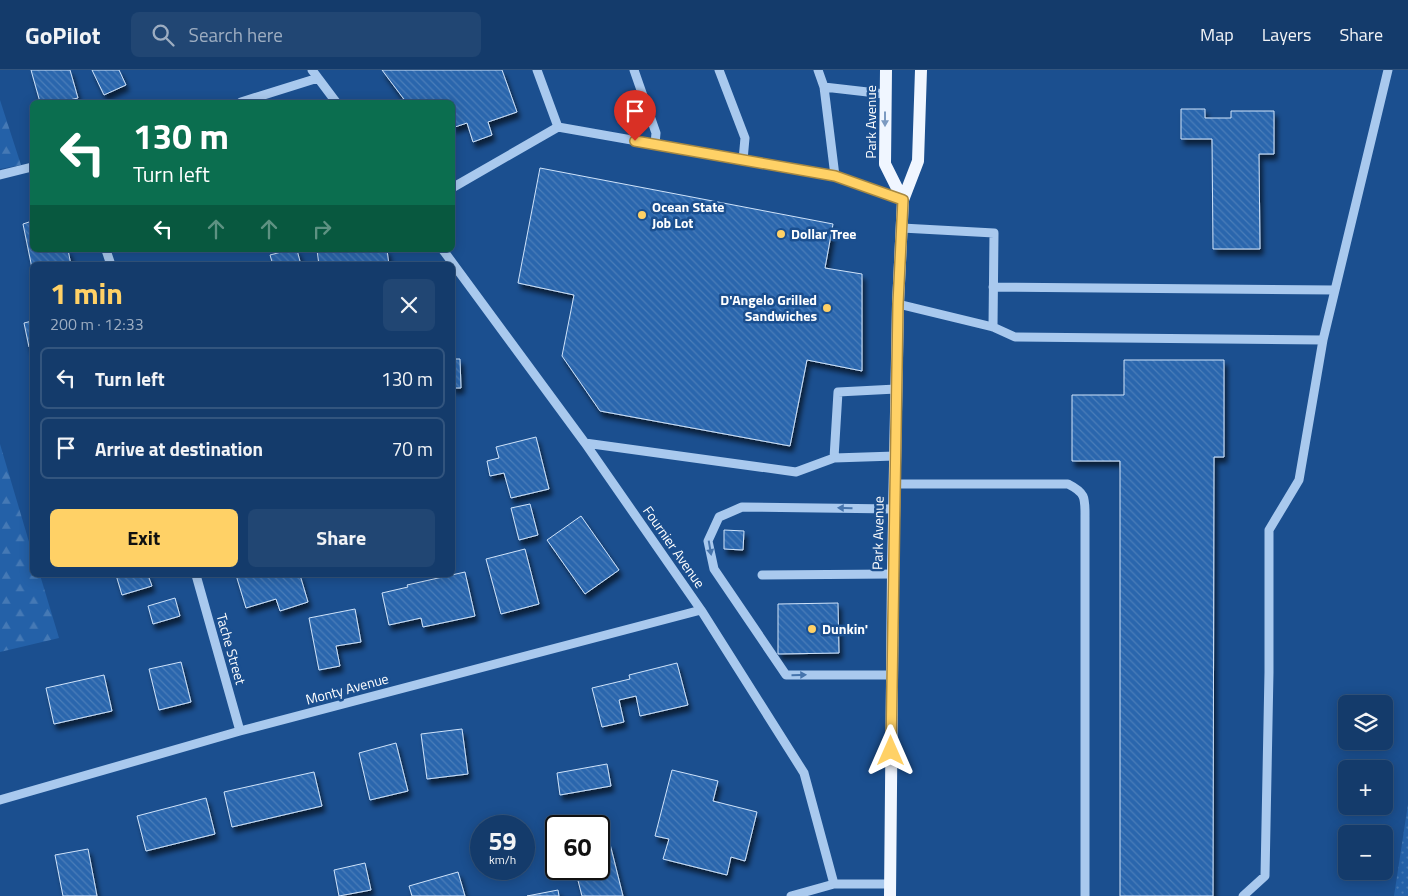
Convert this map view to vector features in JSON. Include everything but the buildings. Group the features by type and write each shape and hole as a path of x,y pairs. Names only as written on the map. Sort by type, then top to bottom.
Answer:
{"main road":[{"name":"Park Avenue","path":"886,70 885,164 903,200"},
{"name":"Park Avenue","path":"890,890 894,484 898,304 903,200 918,161 921,70"}],"street":[{"path":"537,70 558,127"},
{"path":"634,70 656,134 655,144"},
{"path":"719,70 745,138 743,160"},
{"path":"818,70 824,87 835,176"},
{"path":"1243,896 1265,876 1269,672 1269,530 1299,480 1322,340 1388,70"},
{"path":"246,100 315,74 334,100"},
{"path":"824,87 885,94"},
{"path":"455,186 558,127 835,176 903,200"},
{"path":"0,175 30,168"},
{"path":"902,228 994,233 993,327"},
{"name":"Fournier Avenue","path":"455,266 585,443 701,610 804,773 834,884"},
{"path":"993,287 1335,290"},
{"path":"898,304 993,327 1015,337 1322,340"},
{"path":"834,458 838,392 896,390"},
{"path":"585,443 796,472 834,458 895,456"},
{"path":"894,484 1068,484 1080,490 1085,500 1085,896"},
{"path":"892,674 786,676 714,569 708,540 719,517 742,507 894,509"},
{"path":"762,575 893,574"},
{"name":"Tache Street","path":"197,577 240,731"},
{"name":"Monty Avenue","path":"0,800 240,731 701,610"},
{"path":"791,896 834,884 890,890"}],"green space":[{"path":"0,100 21,165 0,169"},
{"path":"0,444 30,545 30,577 41,577 59,638 0,652"},
{"path":"1408,804 1408,896 1394,896"}],"place":[{"name":"Ocean State Job Lot","path":"642,215"},
{"name":"Dollar Tree","path":"781,234"},
{"name":"D'Angelo Grilled Sandwiches","path":"827,308"},
{"name":"Dunkin'","path":"812,629"}],"route":[{"path":"635,141 835,176 903,200 898,304 891,751"}]}
